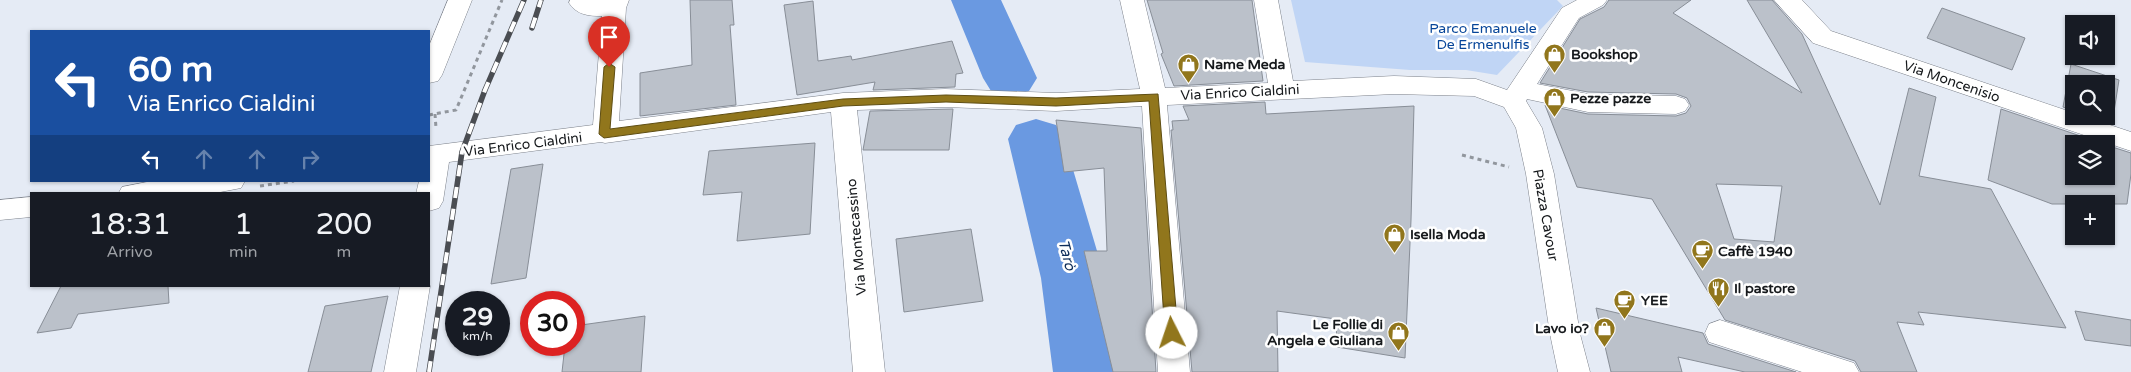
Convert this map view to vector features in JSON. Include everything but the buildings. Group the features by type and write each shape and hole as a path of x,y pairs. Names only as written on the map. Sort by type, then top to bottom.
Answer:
{"street":[{"path":"430,73 460,0"},
{"path":"1132,0 1154,97 1174,372"},
{"path":"1266,0 1282,90"},
{"path":"1517,95 1570,13 1595,0"},
{"name":"Via Moncenisio","path":"1786,0 1793,5 1822,37 2131,142"},
{"path":"586,4 615,4 604,134"},
{"name":"Via Enrico Cialdini","path":"433,155 843,102 946,98 1056,102 1394,85 1476,88 1588,103 1676,105"},
{"name":"Piazza Cavour","path":"1517,95 1529,128 1540,174 1565,334 1574,372"},
{"name":"Via Montecassino","path":"843,102 869,372"},
{"path":"430,192 433,155"},
{"path":"147,192 223,182"},
{"path":"0,210 30,206"},
{"path":"400,372 414,287"},
{"path":"1720,333 1843,372"}],"path":[{"path":"430,115 456,110 502,0"}],"green space":[{"name":"Parco Emanuele De Ermenulfis","path":"1291,0 1557,0 1563,6 1497,75 1466,70 1410,70 1305,62"}],"waterway":[{"name":"Tarò","path":"976,0 1010,78"},
{"name":"Tarò","path":"1036,139 1073,278 1087,372"}],"railway":[{"path":"429,372 462,152 485,90 524,0"},
{"path":"532,28 541,0"}],"place":[{"name":"Bookshop","path":"1555,73"},
{"name":"Name Meda","path":"1188,83"},
{"name":"Pezze pazze","path":"1554,117"},
{"name":"Isella Moda","path":"1394,253"},
{"name":"Caffè 1940","path":"1702,270"},
{"name":"Il pastore","path":"1718,307"},
{"name":"YEE","path":"1625,319"},
{"name":"Lavo io?","path":"1605,347"},
{"name":"Le Follie di Angela e Giuliana","path":"1399,351"}],"route":[{"path":"609,67 604,134 843,102 946,98 1056,102 1154,97 1172,333"}]}
